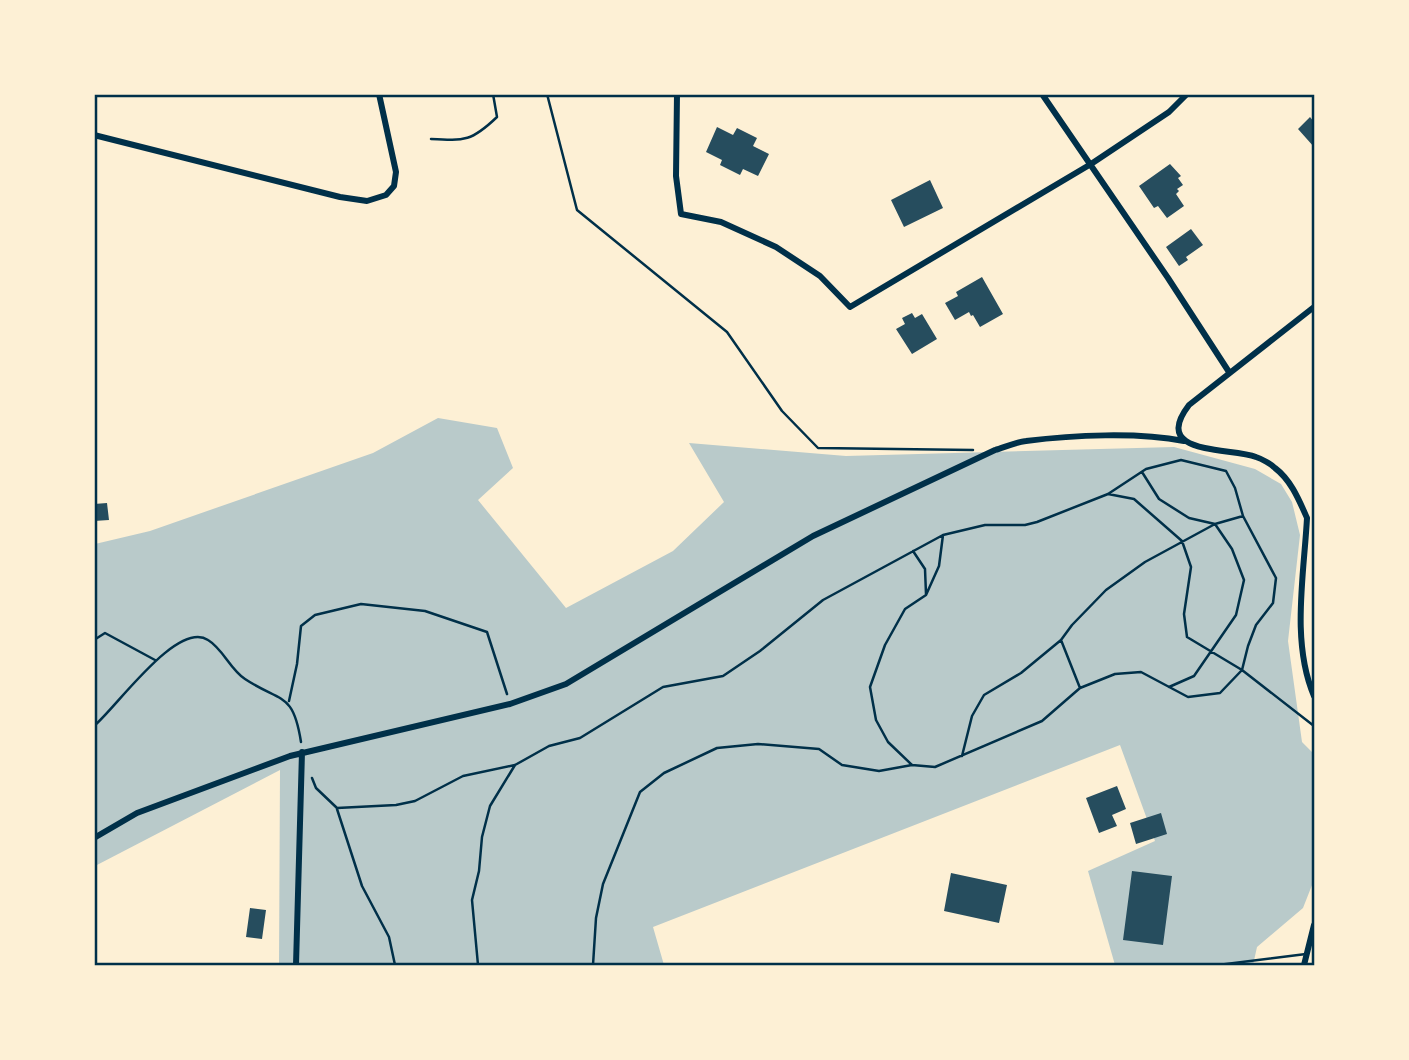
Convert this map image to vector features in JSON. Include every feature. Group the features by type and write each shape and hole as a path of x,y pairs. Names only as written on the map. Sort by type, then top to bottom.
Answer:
{"street":[{"path":"94,135 340,197 367,201 386,195 394,186 396,172 379,94"},
{"path":"677,94 676,176 681,214 721,222 776,247 820,276 850,307 1091,164 1170,111 1187,94"},
{"path":"1042,94 1230,372"},
{"path":"1184,441 1179,430 1181,416 1189,405 1314,307"},
{"path":"94,838 138,813 302,752 510,704 566,684 813,536 995,450 1023,441 1158,436 1184,441 1195,447 1256,457 1275,467 1298,499 1307,518 1303,649 1306,674 1314,696"},
{"path":"296,965 302,752"},
{"path":"1304,965 1314,925"}],"lane":[{"path":"1218,965 1306,954"}],"path":[{"path":"431,139 460,140 480,134 497,117 493,94"},
{"path":"547,94 577,210 727,332 782,411 818,448 995,450"},
{"path":"337,808 396,805 415,801 463,776 515,765 549,746 580,738 663,687 723,676 761,651 823,600 943,535 985,525 1025,525 1037,522 1108,494 1142,472 1181,460 1226,471 1235,488 1243,516 1276,578 1273,603 1256,625 1242,670 1220,694 1188,697 1141,671 1115,674 1080,688 1042,721 934,767 912,765 879,771 842,765 819,749 758,744 717,748 664,773 640,792 603,884 596,918 593,965"},
{"path":"1142,472 1159,499 1189,518 1216,524 1232,549 1244,580 1236,615 1194,676 1169,687"},
{"path":"1108,494 1134,499 1182,541 1191,567 1184,614 1186,636 1242,670 1314,726"},
{"path":"962,756 972,716 984,695 1021,673 1061,640 1106,590 1145,562 1182,541 1216,524 1243,516"},
{"path":"912,765 888,742 876,720 870,687 885,645 905,610 926,595 939,566 943,535"},
{"path":"914,551 925,569 926,595"},
{"path":"288,702 297,664 301,626 315,615 361,604 425,611 487,632 510,704"},
{"path":"94,640 105,633 156,660"},
{"path":"94,726 156,660 184,638 194,637 208,639 244,678 288,702 298,722 302,752"},
{"path":"1061,640 1080,688"},
{"path":"478,965 472,900 479,871 482,837 491,806 515,765"},
{"path":"309,772 317,788 337,808 362,886 389,937 396,965"}],"shaded area":[{"path":"438,418 497,428 513,468 478,500 566,608 673,551 724,502 689,443 846,456 1174,447 1255,469 1281,484 1292,502 1300,535 1288,641 1302,742 1314,754 1314,880 1303,908 1257,947 1253,965 1115,965 1088,871 1155,841 1120,745 653,927 664,965 279,965 280,770 95,866 95,544 150,531 373,453"}],"building":[{"path":"1310,117 1314,122 1314,147 1298,129"},
{"path":"717,127 733,135 737,128 757,138 753,146 769,154 758,176 743,169 740,175 720,165 722,160 706,152"},
{"path":"1170,164 1181,176 1178,178 1183,185 1177,189 1179,191 1176,194 1184,206 1167,218 1158,206 1154,208 1139,186"},
{"path":"930,180 943,208 904,227 891,200"},
{"path":"1191,229 1203,245 1186,257 1188,260 1179,266 1166,247"},
{"path":"982,277 1003,314 980,327 969,312 955,320 945,303 958,296 956,292"},
{"path":"912,313 915,318 922,314 937,339 912,354 896,329 905,324 902,318"},
{"path":"107,503 109,520 94,521 94,504"},
{"path":"1117,786 1126,809 1112,815 1117,826 1099,833 1086,798"},
{"path":"1161,813 1167,834 1136,844 1130,823"},
{"path":"1132,871 1172,876 1163,945 1123,940"},
{"path":"951,873 1007,885 999,923 944,911"},
{"path":"250,908 266,910 262,939 246,937"}]}
